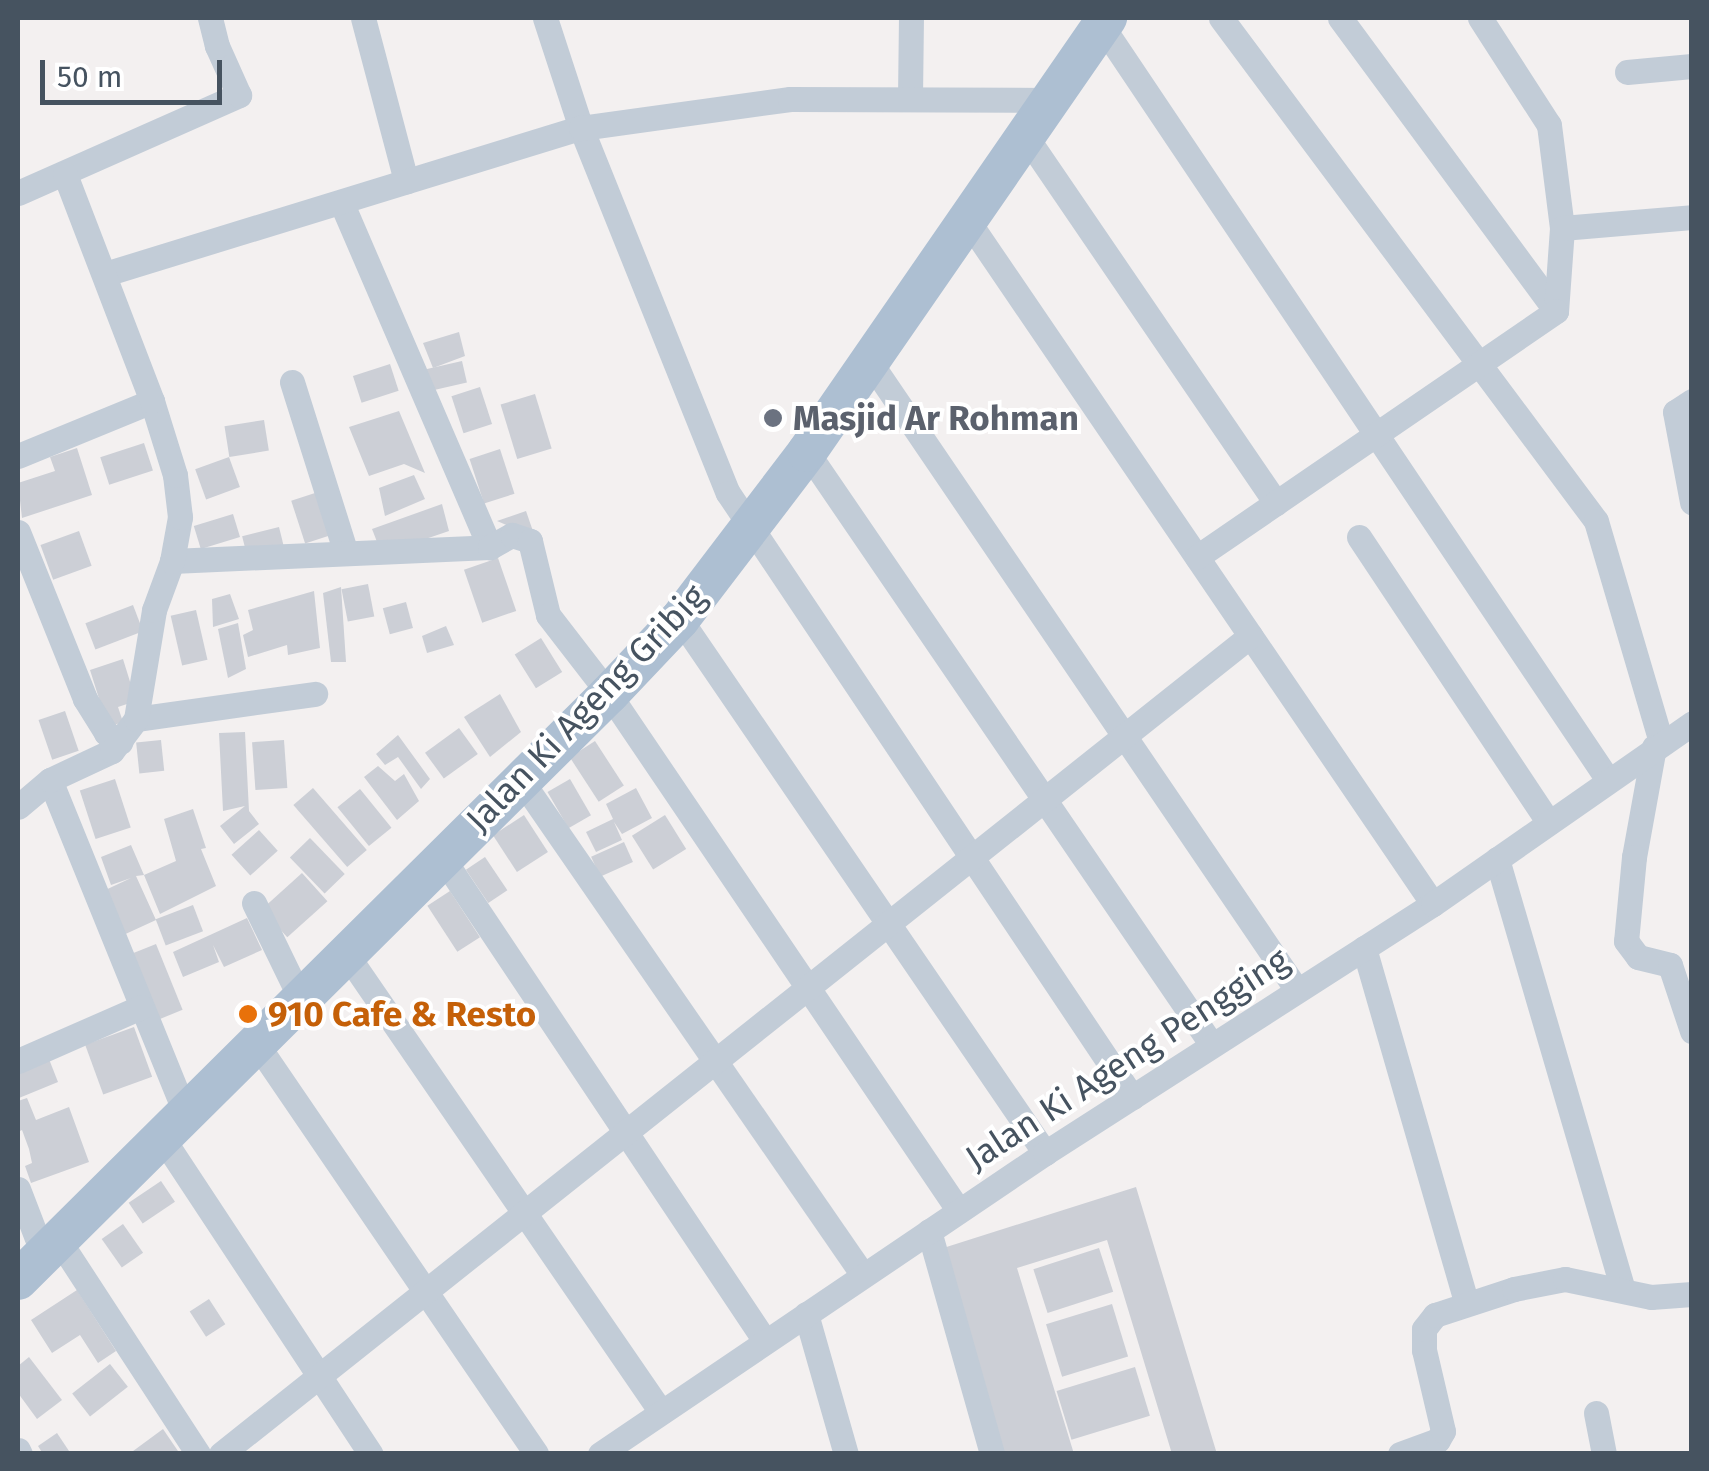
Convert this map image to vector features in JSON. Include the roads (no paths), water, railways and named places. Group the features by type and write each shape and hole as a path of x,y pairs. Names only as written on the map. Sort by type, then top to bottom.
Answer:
{"main road":[{"name":"Jalan Ki Ageng Gribig","path":"40,1257 610,694 680,619 807,452 1104,22"}],"street":[{"path":"18,194 239,95 217,46 210,18"},
{"path":"362,18 406,181"},
{"path":"545,18 580,128 728,493 1132,1097"},
{"path":"910,98 911,18"},
{"path":"1221,18 1596,521 1658,745 1634,857 1626,941 1638,957 1670,965 1692,1031"},
{"path":"1340,18 1556,311"},
{"path":"1480,18 1546,116 1562,228 1556,311"},
{"path":"1104,22 1608,780"},
{"path":"1627,72 1692,66"},
{"path":"105,274 580,128 790,99 1053,100"},
{"path":"1027,138 1276,503"},
{"path":"18,807 50,780 100,758 121,742 136,720 154,610 172,561 179,496 152,402 65,174"},
{"path":"342,204 490,547"},
{"path":"1562,228 1692,217"},
{"path":"968,221 1433,904"},
{"path":"1197,557 1556,311"},
{"path":"870,362 1296,990"},
{"path":"292,382 346,553"},
{"path":"1692,401 1675,412 1692,502"},
{"path":"18,456 152,402"},
{"path":"807,452 1212,1045"},
{"path":"18,532 86,699 106,733 121,742"},
{"path":"172,561 490,547 512,535 530,542 548,615 610,694 959,1211"},
{"path":"1358,537 1549,823"},
{"path":"680,619 891,922 1045,1153"},
{"path":"221,1454 1250,636"},
{"path":"136,720 315,694"},
{"name":"Jalan Ki Ageng Pengging","path":"611,1450 765,1340 1045,1153 1433,904 1692,723"},
{"path":"50,780 141,1007 173,1124 319,1376 371,1454"},
{"path":"520,780 863,1274"},
{"path":"442,856 765,1340"},
{"path":"1497,859 1623,1290"},
{"path":"254,903 300,1000"},
{"path":"1364,948 1466,1302"},
{"path":"345,952 661,1412"},
{"path":"18,1061 141,1007"},
{"path":"256,1043 536,1454"},
{"path":"18,1189 40,1257 198,1454"},
{"path":"930,1231 992,1454"},
{"path":"1400,1454 1438,1440 1443,1431 1424,1350 1424,1329 1435,1316 1466,1302 1565,1279 1651,1297 1692,1294"},
{"path":"806,1314 846,1454"},
{"path":"1596,1413 1604,1454"}],"place":[{"name":"Masjid Ar Rohman","path":"773,418"},
{"name":"910 Cafe & Resto","path":"248,1014"}]}
